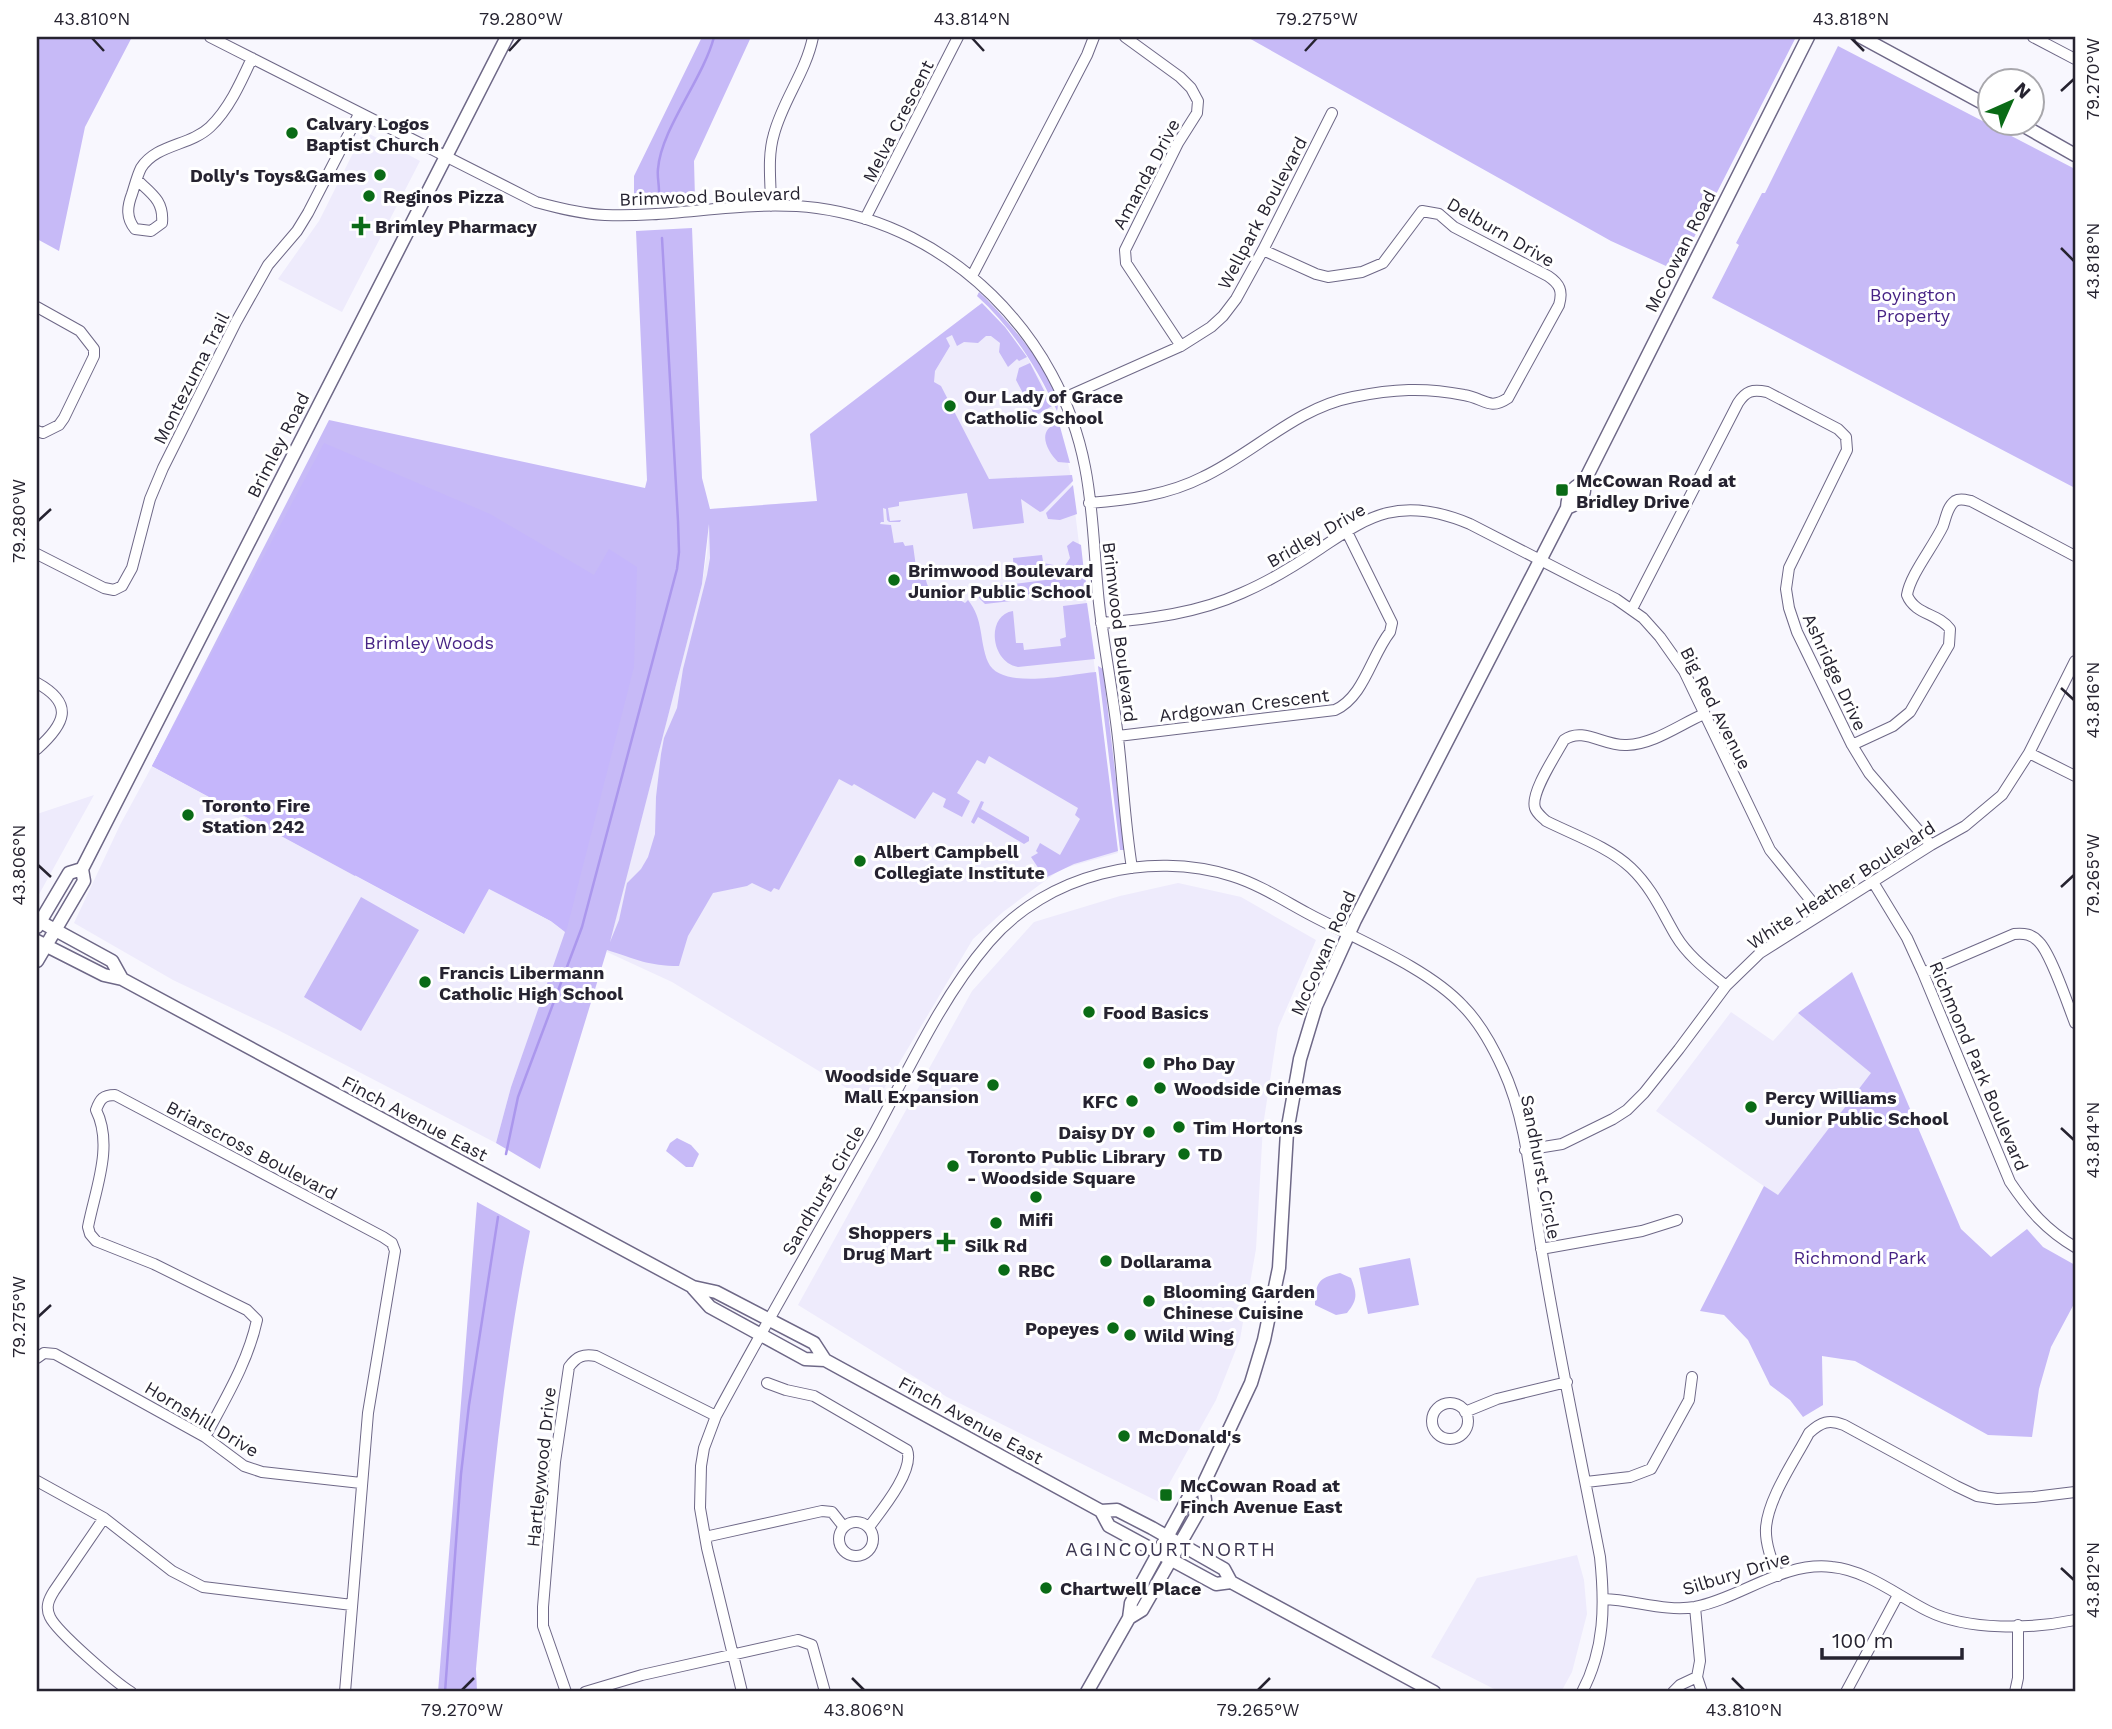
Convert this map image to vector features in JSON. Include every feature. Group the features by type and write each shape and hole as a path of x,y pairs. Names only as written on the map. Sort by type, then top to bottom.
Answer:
{"main road":[{"name":"Brimley Road","path":"37,961 41,943 56,930 84,881 82,869 507,37"},
{"name":"McCowan Road","path":"1087,1692 1129,1618 1132,1603 1191,1493 1203,1485 1241,1406 1264,1340 1279,1268 1287,1132 1300,1059 1316,1006 1348,934 1567,508 1579,503 1585,491 1584,482 1808,37"},
{"path":"1861,37 1976,99"},
{"path":"2042,136 2075,155"},
{"name":"Brimley Road","path":"38,923 69,873 82,869"},
{"name":"Finch Avenue East","path":"38,923 112,961 122,979"},
{"name":"Finch Avenue East","path":"41,943 104,975 122,979 692,1287 716,1292 814,1343 825,1360"},
{"name":"Finch Avenue East","path":"692,1287 710,1307 805,1359 825,1360 1101,1511 1117,1510 1224,1569 1231,1582 1434,1692"},
{"name":"McCowan Road","path":"1129,1618 1142,1609 1172,1560 1205,1500 1203,1485"},
{"name":"Finch Avenue East","path":"1101,1511 1109,1526 1216,1584 1231,1582"}],"street":[{"name":"Brimwood Boulevard","path":"210,37 524,197 553,207 605,215 771,206 816,208 865,219 934,250 972,276 1016,320 1048,367 1064,398 1085,467 1101,623 1118,736 1132,868"},
{"path":"771,206 770,154 773,135 807,63 813,37"},
{"name":"Melva Crescent","path":"865,219 958,37"},
{"path":"972,276 1094,37"},
{"name":"Amanda Drive","path":"1125,37 1180,77 1191,88 1198,101 1197,113 1178,143 1125,250 1126,262 1181,346"},
{"path":"2033,37 2075,59"},
{"path":"137,180 157,199 163,210 162,223 152,231 135,229 127,214 137,180 147,161 158,152 194,138 219,118 252,58"},
{"name":"Montezuma Trail","path":"37,554 104,588 114,590 122,586 132,568 150,499 236,322 268,265 297,231 308,213 359,114"},
{"name":"Wellpark Boulevard","path":"1064,398 1181,346 1223,316 1236,299 1263,250 1332,114"},
{"name":"Delburn Drive","path":"1089,503 1146,496 1184,486 1219,469 1310,412 1346,398 1384,391 1425,388 1471,396 1490,405 1499,405 1508,398 1562,295 1558,283 1548,276 1454,227 1439,214 1430,211 1422,211 1412,222 1383,263 1362,272 1328,277 1263,250"},
{"path":"37,307 80,331 94,349 94,356 59,425 43,433 37,431"},
{"name":"Ashridge Drive","path":"1632,609 1743,396 1755,389 1767,392 1838,429 1846,437 1847,450 1789,568 1786,589 1789,608 1797,632 1852,745 1870,773 1931,845"},
{"path":"1852,745 1893,726 1910,712 1949,645 1950,629 1944,621 1914,607 1907,595 1911,579 1930,551 1948,510 1956,501 1971,501 2075,556"},
{"name":"Bridley Drive","path":"1101,623 1181,614 1238,595 1271,579 1347,532 1385,513 1421,510 1447,514 1541,560"},
{"name":"Ardgowan Crescent","path":"1118,736 1343,707 1357,689 1390,632 1392,622 1347,532"},
{"name":"Big Red Avenue","path":"1541,560 1632,609 1660,637 1674,655 1770,850 1821,914"},
{"name":"White Heather Boulevard","path":"1525,1150 1562,1144 1626,1110 1644,1093 1726,986 1760,953 1965,825 2002,795 2029,753 2075,661"},
{"path":"37,683 55,695 62,709 56,728 37,749"},
{"path":"1703,714 1652,740 1627,746 1580,734 1570,735 1564,740 1539,785 1534,796 1534,806 1546,821 1629,866 1656,898 1677,937 1693,958 1726,986"},
{"path":"2029,753 2075,776"},
{"name":"Sandhurst Circle","path":"742,1692 705,1537 699,1484 704,1448 716,1416 928,1034 978,955 1007,924 1048,895 1118,869 1171,866 1234,877 1424,974 1464,1006 1488,1040 1506,1075 1525,1150 1541,1249 1600,1557 1604,1598 1595,1663 1582,1692"},
{"name":"Richmond Park Boulevard","path":"1873,882 1907,938 1923,973 2010,1182 2040,1222 2075,1247"},
{"path":"1923,973 2014,934 2023,933 2040,943 2075,1023"},
{"name":"Briarscross Boulevard","path":"205,1437 238,1373 257,1320 247,1310 154,1264 96,1241 90,1234 88,1227 104,1144 96,1110 100,1100 106,1095 115,1095 392,1243 395,1251 368,1413 345,1692"},
{"path":"1541,1249 1642,1231 1677,1220"},
{"name":"Hornshill Drive","path":"37,1358 44,1353 55,1354 205,1437 244,1466 262,1472 362,1483"},
{"name":"Hartleywood Drive","path":"566,1692 543,1626 542,1608 555,1462 569,1367 575,1358 585,1354 596,1356 716,1416"},
{"path":"1586,1482 1630,1477 1651,1469 1689,1400 1692,1377"},
{"path":"1465,1412 1497,1399 1567,1382"},
{"path":"767,1383 814,1396 907,1450 908,1469 869,1527"},
{"path":"1778,1576 1767,1539 1770,1508 1809,1433 1825,1422 1844,1425 1977,1496 1997,1499 2075,1492"},
{"path":"37,1481 104,1518 172,1572 203,1587 352,1605"},
{"path":"705,1537 822,1511 832,1513 844,1527"},
{"path":"104,1518 54,1591 48,1601 48,1609 55,1624 108,1676 131,1692"},
{"path":"859,1522 869,1527 873,1545 867,1553 857,1557 846,1553 839,1543 844,1527 859,1522"},
{"name":"Silbury Drive","path":"1604,1598 1679,1608 1695,1606 1808,1567 1832,1567 1856,1573 1930,1612 1955,1621 2018,1625 2075,1620"},
{"path":"1846,1692 1898,1595"},
{"path":"1695,1606 1700,1661 1697,1676 1702,1692"},
{"path":"2015,1692 2018,1678 2018,1625"},
{"path":"584,1692 642,1675 798,1640 812,1645 825,1692"},
{"path":"1673,1692 1697,1676"}],"shaded area":[{"path":"364,131 420,161 342,312 278,279 319,221"},
{"name":"Albert Campbell Collegiate Institute","path":"978,306 1005,327 1027,357 1043,385 1059,423 1070,472 1118,853 1061,869 1003,912 973,939 876,1102 855,1093 672,982 607,952 702,584 710,509 817,501 810,434"},
{"path":"152,766 463,934 489,889 551,921 566,932 511,1087 496,1143 278,1030 173,980 74,923 120,825"},
{"path":"94,795 37,898 37,814"},
{"path":"1178,883 1241,897 1316,940 1278,1028 1263,1126 1256,1249 1240,1339 1216,1400 1159,1502 947,1397 798,1305 972,991 1034,922 1120,896"},
{"name":"Percy Williams Junior Public School","path":"1731,1012 1773,1041 1798,1013 1872,1073 1778,1196 1656,1111"},
{"path":"1577,1555 1584,1580 1587,1614 1572,1672 1561,1692 1500,1692 1431,1657 1477,1578"}],"green space":[{"path":"37,37 132,37 85,127 59,251 37,239"},
{"path":"702,37 751,37 694,161 695,199 634,201 634,176"},
{"path":"1247,37 1796,37 1677,271 1611,241"},
{"name":"Boyington Property","path":"1838,46 1976,118 1976,136 2011,136 2075,169 2075,488 1712,298 1739,245 1736,243 1762,193 1765,193"},
{"path":"692,228 702,478 710,509 817,501 810,434 982,303 1005,327 1027,357 1019,361 1017,359 1008,367 999,352 1000,343 991,336 986,336 978,343 964,342 957,346 952,335 946,338 950,346 935,371 934,382 941,386 989,479 1072,475 1073,481 1043,511 1040,512 1021,499 1024,523 973,529 967,493 899,502 899,506 888,508 890,521 901,520 900,522 889,522 886,509 883,508 884,522 880,524 891,525 894,543 913,545 916,567 924,566 927,584 933,592 950,596 950,601 960,600 965,603 968,600 977,615 988,662 995,671 1006,676 1037,679 1096,672 1118,851 1074,864 1045,878 1031,857 1038,853 1036,851 1040,843 1060,855 1080,819 1075,815 1078,808 989,756 985,764 977,760 957,793 970,801 962,817 943,807 946,799 933,792 915,819 854,784 852,786 839,779 779,890 774,888 771,892 752,883 713,893 688,936 679,966 650,963 607,950 540,1169 496,1143 511,1087 565,932 551,921 380,828 355,876 152,766 329,420 645,488 647,480 636,231","holes":["709,524 710,558 683,669 677,708 664,738 656,797 655,834 648,857 627,883 619,920 610,942 702,584"]},
{"path":"979,292 1015,331 1042,367 1057,399 1057,411 1023,349 977,296"},
{"path":"1030,363 1052,406 1035,416 1016,380 1019,368"},
{"path":"1059,423 1070,463 1058,462 1045,440 1047,430"},
{"name":"Brimley Woods","path":"324,443 490,514 594,575 609,549 637,567 634,667 566,932 551,921 489,889 464,934 152,766"},
{"path":"1073,485 1077,514 1060,520 1048,519 1046,513"},
{"path":"1073,541 1081,545 1084,572 1018,580 1043,563 1064,567 1070,558 1067,546"},
{"path":"1042,555 1043,561 1014,577 1013,558"},
{"path":"1085,575 1087,592 1017,598 1015,584"},
{"path":"1009,584 1011,601 985,604 979,598 979,592 983,588"},
{"path":"1087,603 1095,659 1018,667 1002,657 997,648 995,629 1004,614 1013,611 1016,643 1023,643 1024,650 1061,646 1060,639 1066,637 1063,606"},
{"path":"1098,666 1103,669 1124,850 1120,850"},
{"path":"981,801 984,802 981,809 1029,837 1029,841 1024,844 978,817 974,824 971,822"},
{"path":"361,897 419,930 361,1031 304,997"},
{"name":"Richmond Park","path":"1852,972 1961,1229 1991,1257 2027,1229 2043,1247 2075,1265 2075,1302 2051,1347 2039,1389 2032,1437 1988,1435 1855,1361 1822,1356 1823,1405 1803,1417 1790,1400 1770,1385 1748,1340 1724,1315 1700,1311 1764,1186 1778,1195 1871,1073 1798,1013"},
{"path":"677,1138 691,1145 699,1154 693,1167 686,1167 666,1151 670,1143"},
{"path":"477,1202 530,1231 511,1340 497,1449 476,1669 477,1692 438,1692"},
{"path":"1410,1258 1419,1305 1368,1314 1359,1268"},
{"path":"1340,1273 1351,1278 1355,1296 1347,1313 1336,1315 1315,1305 1315,1298 1317,1287 1322,1280"}],"waterway":[{"path":"659,191 658,169 666,137 701,70 714,37"},
{"path":"506,1154 518,1097 582,927 677,569 678,521 662,238"},
{"path":"445,1692 461,1474 498,1217"}],"place":[{"name":"Calvary Logos Baptist Church","path":"292,133"},
{"name":"Dolly's Toys&Games","path":"380,175"},
{"name":"Reginos Pizza","path":"369,196"},
{"name":"Brimley Pharmacy","path":"361,226"},
{"name":"Our Lady of Grace Catholic School","path":"950,406"},
{"name":"McCowan Road at Bridley Drive","path":"1562,490"},
{"name":"Brimwood Boulevard Junior Public School","path":"894,580"},
{"name":"Toronto Fire Station 242","path":"188,815"},
{"name":"Albert Campbell Collegiate Institute","path":"860,861"},
{"name":"Francis Libermann Catholic High School","path":"425,982"},
{"name":"Food Basics","path":"1089,1012"},
{"name":"Pho Day","path":"1149,1063"},
{"name":"Woodside Square Mall Expansion","path":"993,1085"},
{"name":"Woodside Cinemas","path":"1160,1088"},
{"name":"KFC","path":"1132,1101"},
{"name":"Percy Williams Junior Public School","path":"1751,1107"},
{"name":"Tim Hortons","path":"1179,1127"},
{"name":"Daisy DY","path":"1149,1132"},
{"name":"TD","path":"1184,1154"},
{"name":"Toronto Public Library - Woodside Square","path":"953,1166"},
{"name":"Mifi","path":"1036,1197"},
{"name":"Silk Rd","path":"996,1223"},
{"name":"Shoppers Drug Mart","path":"946,1242"},
{"name":"Dollarama","path":"1106,1261"},
{"name":"RBC","path":"1004,1270"},
{"name":"Blooming Garden Chinese Cuisine","path":"1149,1301"},
{"name":"Popeyes","path":"1113,1328"},
{"name":"Wild Wing","path":"1130,1335"},
{"name":"McDonald's","path":"1124,1436"},
{"name":"McCowan Road at Finch Avenue East","path":"1166,1495"},
{"name":"Chartwell Place","path":"1046,1588"}],"district":[{"name":"AGINCOURT NORTH","path":"1171,1549"}]}
